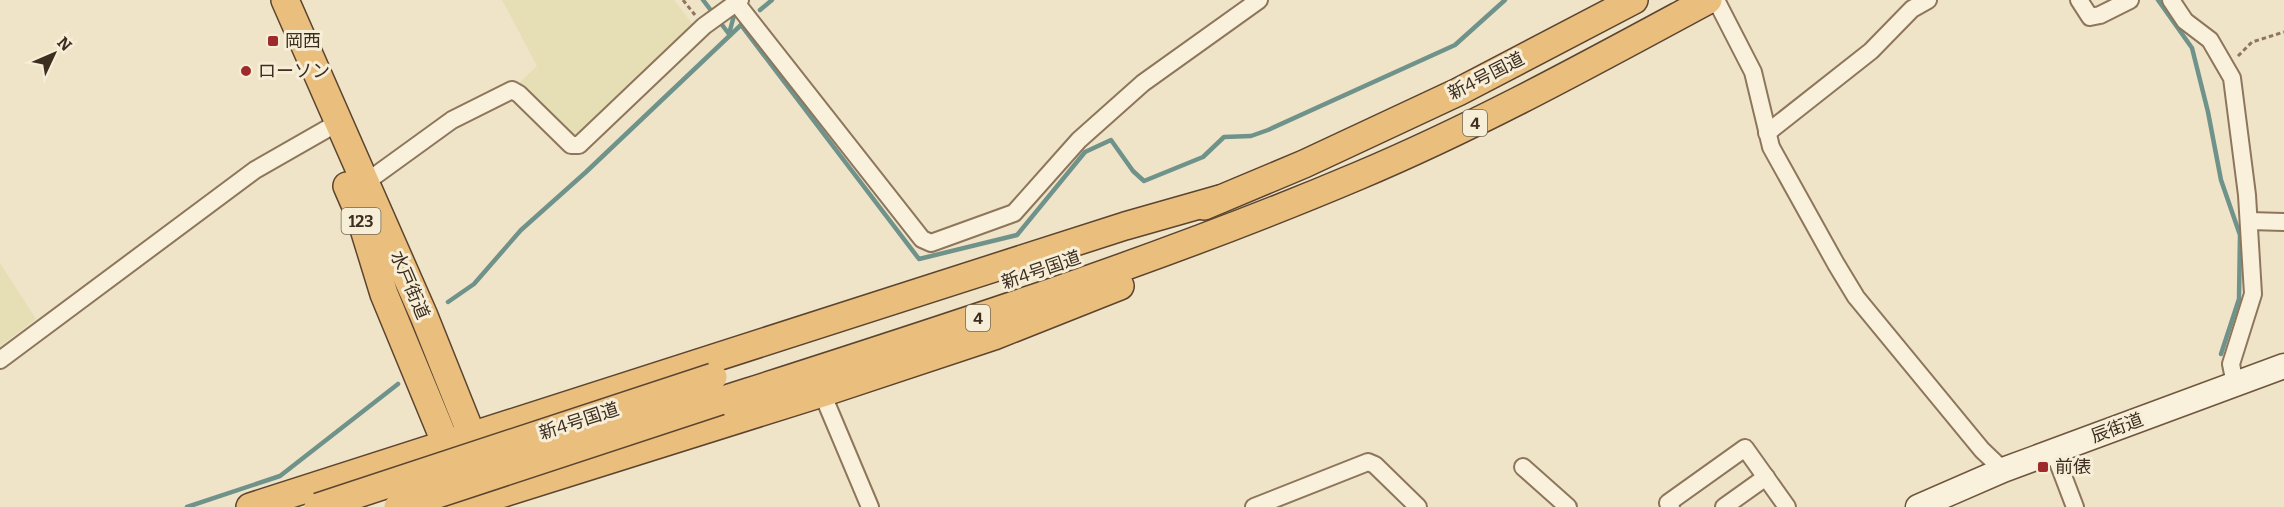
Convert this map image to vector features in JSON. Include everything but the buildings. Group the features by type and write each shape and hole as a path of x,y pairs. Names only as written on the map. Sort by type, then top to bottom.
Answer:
{"highway":[{"name":"水戸街道","path":"269,0 331,126 365,183 424,316 460,440 466,506"},
{"name":"水戸街道","path":"285,0 331,126 384,294 460,440 498,501"},
{"name":"新4号国道","path":"398,507 982,290 1134,237 1304,164 1458,92 1634,0"},
{"name":"新4号国道","path":"318,507 717,389 989,314 1233,228 1361,175 1470,125 1563,79 1708,0"},
{"path":"250,507 1125,226 1220,199"},
{"path":"466,506 498,501 994,336 1149,275 1233,228"}],"main road":[{"name":"辰街道","path":"1918,507 2003,471 2284,366"}],"street":[{"path":"365,183 452,120 512,90 519,94 571,145 579,145 704,26 737,1 922,239 932,243 1014,213 1078,140 1143,83 1259,0"},
{"path":"1716,0 1753,72 1771,147 1856,297 1982,450 2003,471"},
{"path":"1767,133 1871,51 1912,9 1928,0"},
{"path":"2079,0 2090,17 2100,15 2130,0"},
{"path":"2171,0 2185,21 2210,39 2232,78 2249,221 2253,294 2231,364 2235,384"},
{"path":"0,360 255,170 331,126"},
{"path":"2249,221 2284,222"},
{"path":"822,393 870,507"},
{"path":"1671,507 1668,503 1745,448 1787,507"},
{"path":"2054,452 2075,507"},
{"path":"1254,507 1368,462 1375,465 1418,507"},
{"path":"1523,467 1568,507"},
{"path":"1724,507 1766,477"}],"path":[{"path":"2232,78 2238,55 2245,47 2252,42 2284,32"}],"shaded area":[{"path":"502,0 674,0 694,26 575,145 518,84 537,66"},
{"path":"0,263 36,319 0,346"}],"waterway":[{"path":"703,0 729,34"},
{"path":"760,10 772,0"},
{"path":"741,25 919,259 1017,235 1085,152 1111,140 1133,171 1144,181 1203,157 1224,137 1251,136 1268,130 1455,45 1505,0"},
{"path":"2158,0 2192,48 2208,112 2221,180 2240,235 2239,299 2221,354"},
{"path":"729,34 736,8"},
{"path":"448,302 474,284 521,230 586,172 742,24"},
{"path":"187,507 280,476 398,384"}],"place":[{"name":"岡西","path":"273,41"},
{"name":"ローソン","path":"246,71"},
{"name":"前俵","path":"2043,467"}]}
